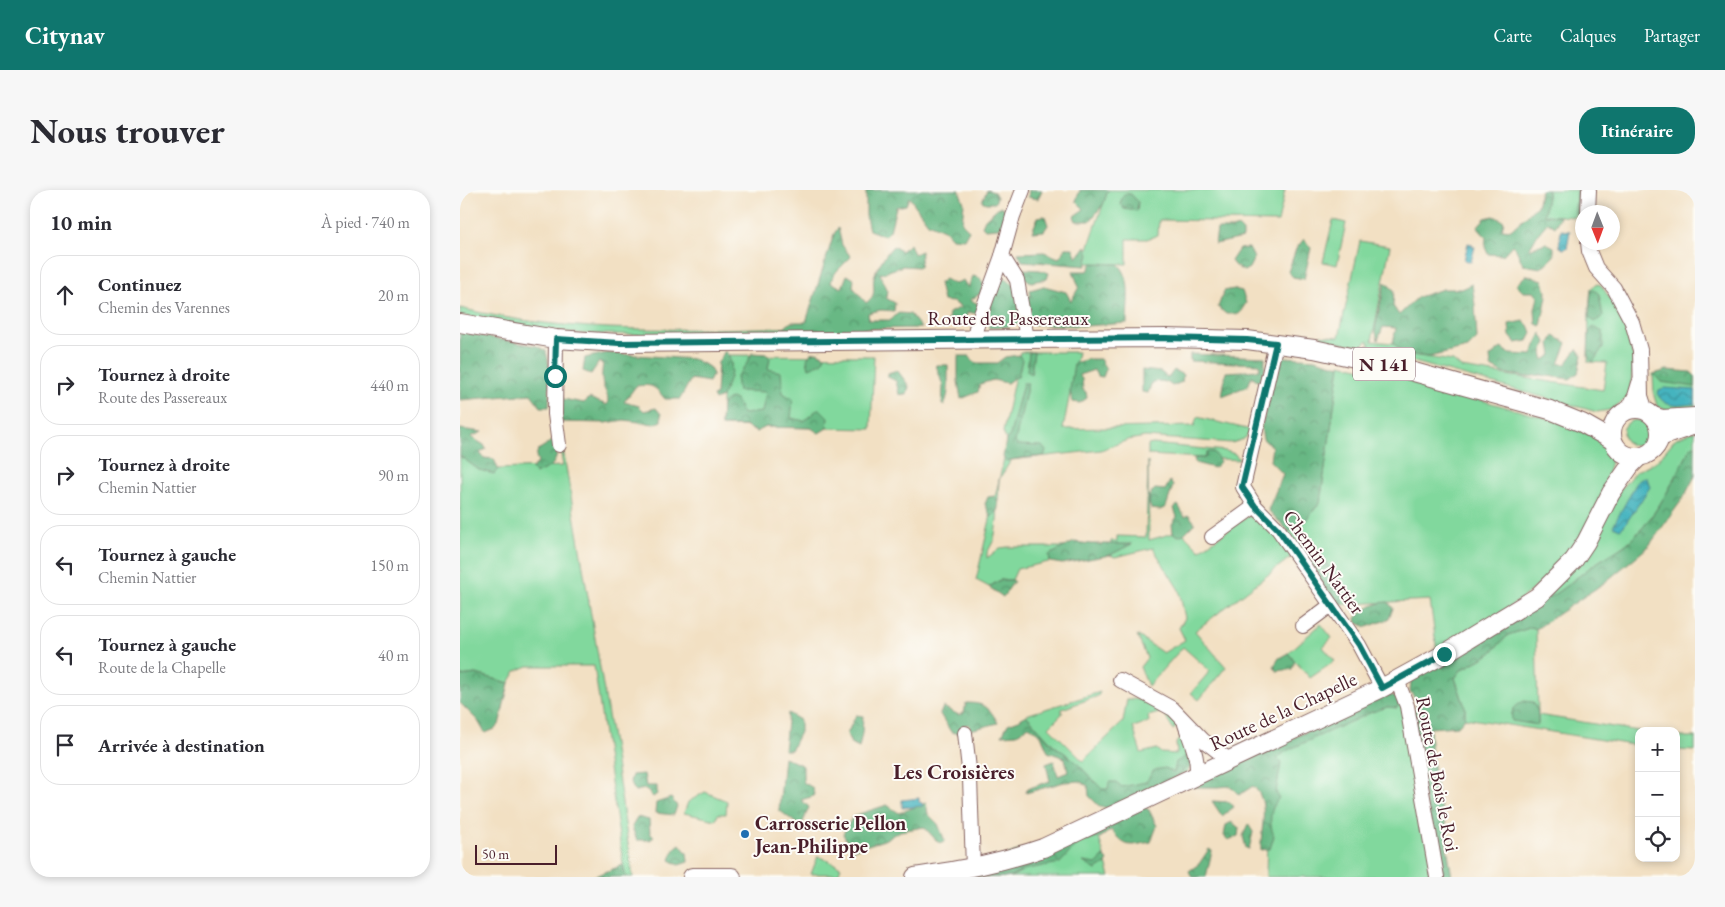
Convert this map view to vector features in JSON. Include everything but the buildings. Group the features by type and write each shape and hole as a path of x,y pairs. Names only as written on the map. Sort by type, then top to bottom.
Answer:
{"main road":[{"name":"Route des Passereaux","path":"460,323 556,339 619,343 975,339 1214,338 1247,340 1314,348 1365,359 1550,410 1598,418 1622,414"},
{"name":"N 141","path":"1622,414 1633,409 1662,419 1695,417"},
{"name":"Route des Passereaux","path":"1550,410 1582,423 1615,445"},
{"path":"1615,445 1611,432 1613,425 1622,414"},
{"path":"1638,458 1646,456 1652,451 1660,437 1658,422 1649,414"},
{"path":"1660,437 1695,425"},
{"name":"N 141","path":"1615,445 1627,456 1638,458"},
{"name":"Route de la Chapelle","path":"1611,494 1615,445"},
{"name":"Route de la Chapelle","path":"915,877 1009,860 1043,848 1390,684 1444,654 1536,597 1574,560 1611,494 1630,466 1638,458"},
{"path":"692,877 732,877"}],"street":[{"path":"975,339 976,328 1002,256 1013,216 1024,190"},
{"path":"1588,205 1589,190"},
{"path":"1589,250 1596,268 1614,288 1632,322 1640,350 1641,396 1649,414"},
{"path":"1002,256 1017,280 1027,339"},
{"path":"556,339 555,414 560,445"},
{"name":"Chemin Nattier","path":"1276,343 1242,487 1255,506 1278,529 1359,645 1390,684"},
{"path":"1622,414 1635,396 1640,380"},
{"path":"1212,536 1255,506"},
{"path":"1303,626 1331,605"},
{"path":"1120,680 1173,709 1185,723 1217,752 1229,760"},
{"name":"Route de Bois le Roi","path":"1390,684 1407,706 1437,877"},
{"path":"1185,723 1196,760 1196,776"},
{"path":"965,733 970,778 973,868"}],"green space":[{"path":"959,190 964,203 962,223 969,230 964,239 952,238 946,231 928,223 909,197 906,205 896,207 890,231 885,236 869,230 866,217 866,191"},
{"path":"987,190 994,192 997,197 995,203 982,201"},
{"path":"1029,190 1042,190 1038,199 1028,197"},
{"path":"1080,190 1108,190 1103,205 1090,221 1076,221 1074,216 1084,209 1076,201"},
{"path":"1108,190 1285,190 1278,222 1159,220 1158,235 1147,239 1127,239 1127,264 1083,263"},
{"path":"1541,190 1548,190 1544,215 1560,216 1555,227 1548,222 1537,235 1529,249 1546,243 1554,247 1554,256 1541,268 1523,265 1516,249 1512,245 1503,255 1488,254 1485,247 1486,237 1477,227 1485,218 1494,216 1504,221 1502,229 1511,230 1537,206"},
{"path":"1548,190 1576,190 1575,217 1544,215"},
{"path":"1576,190 1584,190 1583,205 1575,205"},
{"path":"1124,194 1131,194 1138,202 1137,211 1124,209 1120,203"},
{"path":"1000,206 1007,210 1010,215 1006,224 998,228 985,229 982,226 985,219"},
{"path":"1045,216 1048,225 1044,231 1032,232 1038,217"},
{"path":"1333,220 1346,223 1337,265 1323,262"},
{"path":"1238,227 1243,232 1243,238 1215,244 1217,229"},
{"path":"838,228 842,245 851,257 836,272 830,282 842,288 847,275 854,279 853,287 866,303 873,294 874,277 877,269 893,246 901,251 910,244 914,254 921,251 920,267 903,266 880,274 888,291 886,298 895,303 894,311 881,310 868,313 869,320 891,320 898,313 910,314 921,328 866,329 839,333 787,332 784,328 791,322 806,322 834,234"},
{"path":"1304,239 1311,248 1304,279 1293,277 1288,272 1296,249"},
{"path":"1360,241 1390,246 1372,341 1393,343 1405,354 1453,361 1461,368 1603,390 1607,363 1588,362 1591,288 1597,284 1601,285 1622,317 1634,360 1629,397 1610,410 1597,412 1407,360 1402,353 1371,348 1368,340 1362,346 1323,340 1320,335 1339,337"},
{"path":"1086,246 1089,254 1086,266 1022,261 1018,253 1044,252 1059,258 1066,248 1073,248 1077,258"},
{"path":"1249,248 1254,258 1249,268 1244,271 1235,266 1231,261 1239,249"},
{"path":"1092,263 1118,264 1123,270 1126,276 1128,292 1127,323 1085,326 1017,324 989,328 987,311 997,280 1003,277 1014,284 1023,296 1031,296 1030,290 1044,286 1066,292 1071,301 1079,287 1073,271 1088,271"},
{"path":"1022,269 1040,270 1049,273 1047,279 1031,282 1020,275"},
{"path":"1526,275 1543,280 1547,296 1541,326 1536,324 1535,309 1538,297 1534,292 1523,292 1516,285"},
{"path":"973,276 980,278 984,285 980,294 970,300 981,305 977,314 968,312 964,321 957,327 948,320 949,313 961,307 953,302 943,301 939,283 945,279 954,284 963,280 968,288"},
{"path":"1385,282 1394,290 1393,306 1399,315 1418,297 1443,289 1461,289 1472,284 1477,339 1468,348 1429,357 1405,354 1393,343 1396,328 1383,327 1378,340 1375,329"},
{"path":"1234,289 1242,291 1246,303 1239,314 1226,314 1218,307 1224,291"},
{"path":"1594,290 1599,294 1603,316 1595,322 1589,317 1591,291"},
{"path":"460,308 503,317 588,327 675,329 805,327 804,332 721,335 584,334 525,327 460,315"},
{"path":"1523,321 1530,327 1532,333 1528,341 1516,343 1510,336 1509,324"},
{"path":"1593,327 1603,332 1603,347 1593,362 1588,357 1589,333"},
{"path":"460,332 537,346 546,351 550,369 549,407 541,407 531,394 460,400"},
{"path":"1541,333 1546,342 1542,353 1544,360 1552,355 1550,343 1554,336 1567,343 1559,364 1566,364 1577,349 1582,355 1578,373 1570,379 1540,375 1527,377 1502,373 1491,367 1490,357 1501,348 1510,354 1532,355"},
{"path":"725,351 731,362 731,374 722,397 715,400 713,396 716,394 718,362"},
{"path":"817,352 825,356 822,363 809,368 807,359 811,353"},
{"path":"1020,352 1078,352 1063,429 1194,426 1197,417 1251,430 1244,439 1232,443 1145,437 1128,440 1101,450 1011,460 999,480 1006,450 1006,440 1003,432"},
{"path":"1029,352 1034,352 1031,374 1027,371"},
{"path":"607,353 693,359 709,367 713,374 709,382 691,379 680,399 665,399 653,387 646,385 636,386 624,402 639,406 644,411 656,408 661,414 661,421 654,424 624,420 606,423 558,422 558,380 563,399 584,403 589,398 607,405 608,397 602,380 603,364 599,362 591,374 583,371 585,358"},
{"path":"752,353 766,354 770,358 768,369 781,372 783,393 793,399 791,418 804,421 819,408 828,417 827,428 819,433 811,428 766,427 756,432 745,426 721,426 722,404 731,398 736,400 743,414 762,412 766,392 738,391 736,377 746,365"},
{"path":"1190,354 1265,357 1264,383 1260,383 1252,376 1248,386 1222,396 1226,372 1260,370 1259,364 1190,361"},
{"path":"724,355 874,356 871,429 721,426"},
{"path":"1019,355 1022,360 1018,377 1007,383 993,380 980,384 978,392 961,399 958,381 958,356 969,356 975,363 997,363 1005,357"},
{"path":"1284,357 1315,359 1340,366 1320,503 1297,530 1288,531 1268,510 1283,474 1270,461 1272,447 1263,439 1261,428 1278,360"},
{"path":"1088,359 1100,359 1106,369 1103,377 1097,376 1094,370 1079,375 1082,379 1083,390 1086,392 1087,398 1080,403 1072,402 1070,390 1074,363"},
{"path":"1340,364 1386,374 1557,421 1607,442 1611,461 1604,489 1582,541 1549,576 1517,602 1437,652 1430,600 1331,605 1295,554 1195,631 1226,667 1199,700 1191,693 1210,671 1183,647 1148,686 1140,667 1147,658 1137,635 1163,653 1185,640 1179,628 1185,618 1179,590 1153,548 1115,557 1110,555 1130,544 1017,569 1012,580 1000,580 989,587 976,580 999,480 997,522 994,540 987,553 987,558 1000,548 1111,547 1111,541 1117,541 1117,536 1146,537 1148,461 1149,540 1181,531 1200,550 1258,509 1280,533 1297,530 1320,503"},
{"path":"936,365 948,365 948,393 945,404 942,405 943,386"},
{"path":"897,370 909,386 907,395 899,394 896,381 888,377 888,373"},
{"path":"1142,370 1161,372 1168,378 1174,370 1183,375 1182,382 1172,386 1160,381 1152,382 1148,393 1142,392"},
{"path":"1667,370 1691,372 1695,376 1695,387 1661,382 1654,374"},
{"path":"1653,374 1695,378 1695,410 1668,411 1657,406 1654,396"},
{"path":"1023,383 1028,383 1015,442 1017,445 1042,446 1046,451 1044,456 1006,461 1003,457 1006,440 1010,435"},
{"path":"1636,420 1645,424 1649,433 1645,442 1636,446 1627,442 1623,433 1627,424"},
{"path":"460,429 482,432 471,437 484,445 486,449 480,453 484,458 494,459 498,469 494,474 479,470 460,456"},
{"path":"1695,431 1695,445 1692,446 1652,516 1635,536 1558,592 1538,603 1619,491 1635,472 1657,461 1676,438"},
{"path":"552,441 558,448 554,463 549,468 535,474 532,468 538,463 536,456 538,450"},
{"path":"1148,445 1226,451 1235,454 1240,460 1148,455"},
{"path":"1695,445 1695,476 1684,497 1648,547 1604,583 1536,629 1532,627 1508,635 1490,654 1461,670 1455,678 1465,707 1465,718 1458,726 1430,728 1433,766 1438,795 1449,830 1446,841 1452,877 1443,877 1407,723 1416,707 1416,700 1410,692 1411,681 1552,596 1630,541 1652,516 1692,446"},
{"path":"560,449 563,449 615,756 633,877 625,877 594,666 528,666 516,671 509,683 476,674 460,676 460,456 479,470 563,466"},
{"path":"1207,452 1214,452 1220,462 1214,468 1195,463 1194,458 1205,458"},
{"path":"1170,481 1173,486 1166,507 1160,510 1151,509 1149,500 1151,493 1155,489 1165,490"},
{"path":"995,496 998,508 991,517 985,504 988,497"},
{"path":"1178,505 1185,517 1189,515 1195,523 1184,534 1178,536 1173,533 1172,524 1177,517 1174,508"},
{"path":"1074,542 1132,544 1110,555 1062,564 1050,562 1049,555"},
{"path":"1298,543 1309,545 1322,556 1342,589 1342,605 1334,605 1302,554"},
{"path":"1000,580 1014,581 1003,597 989,587"},
{"path":"1388,602 1393,608 1389,619 1367,627 1357,623 1356,618 1367,609 1374,605"},
{"path":"1321,624 1332,638 1323,647 1335,661 1310,678 1288,653"},
{"path":"1532,627 1536,629 1538,712 1533,702 1538,724 1538,715 1635,730 1635,745 1465,718 1465,707 1455,678 1461,670 1490,654 1508,635"},
{"path":"1288,653 1295,661 1292,669 1277,671 1274,666 1279,658"},
{"path":"476,674 509,683 499,725 485,733 478,721 460,703 460,676"},
{"path":"1100,692 1098,696 1062,709 1062,714 1049,727 1083,761 1123,722 1127,699 1134,699 1156,706 1168,714 1178,726 1173,730 1163,712 1148,716 1149,722 1133,727 1141,753 1157,749 1161,753 1177,754 1176,743 1180,738 1185,741 1191,766 1187,772 1111,808 1026,715"},
{"path":"1383,695 1399,699 1401,701 1397,708 1388,707 1372,712 1286,751 1277,759 1281,763 1276,792 1279,798 1272,812 1271,827 1274,836 1270,849 1261,850 1262,800 1253,786 1239,795 1230,786 1191,787"},
{"path":"1390,695 1401,701 1435,877 1266,877 1269,748"},
{"path":"1524,701 1533,702 1538,712 1538,725 1512,721 1514,709"},
{"path":"966,703 986,707 998,723 970,730 969,724 964,725 960,734 951,732 940,714 943,707 959,715 964,713"},
{"path":"788,713 800,720 800,732 791,750 784,750"},
{"path":"856,715 863,716 859,748 851,744 847,734"},
{"path":"1026,715 1051,743 1074,760 1102,789 1108,789 1109,782 1116,782 1122,787 1146,782 1154,770 1165,768 1174,772 1176,762 1187,754 1189,764 1167,786 1111,808 1100,807 1089,796 1088,786 1079,781 1064,782 1026,793 1027,789 1050,781 1046,764 1054,761 1058,776 1068,772 1065,758 1048,752 1041,735 1029,726 1017,734 1002,735 1008,724"},
{"path":"1680,737 1695,737 1695,751 1680,750"},
{"path":"784,757 803,766 803,782 813,788 814,796 801,800 809,807 801,827 779,810"},
{"path":"644,774 646,786 657,786 657,794 653,797 645,789 635,791 630,782 632,775"},
{"path":"705,792 727,801 726,814 718,814 716,820 684,813 688,802"},
{"path":"671,798 677,806 674,815 655,813 656,803"},
{"path":"1212,801 1230,802 1234,807 1222,816"},
{"path":"926,803 928,814 938,824 945,841 939,843 924,827 900,831 884,840 852,850 843,834 853,816 887,805 899,813"},
{"path":"1143,806 1149,810 1157,826 1151,842 1128,845 1111,830 1100,838 1080,841 1060,863 1027,869 1010,877 944,877"},
{"path":"637,817 649,820 650,833 654,837 650,840 637,840 632,827"},
{"path":"1232,822 1239,828 1238,836 1228,840 1224,836 1226,825"},
{"path":"1248,824 1253,832 1249,849 1246,848 1243,836"},
{"path":"1096,827 1110,877 955,877"},
{"path":"680,844 687,853 688,862 679,865 670,860 674,849"},
{"path":"1209,849 1212,851 1206,877 1192,877 1189,871 1199,864"},
{"path":"818,856 841,867 838,874 811,874"},
{"path":"1104,856 1108,860 1106,864 1096,870 1083,862 1096,864"},
{"path":"623,865 625,877 592,877"}],"water":[{"path":"1561,230 1570,231 1567,248 1563,249 1559,246"},
{"path":"1468,243 1475,247 1471,262 1464,260"},
{"path":"1664,388 1695,390 1695,404 1674,405 1665,402 1658,395 1659,390"},
{"path":"1647,478 1650,487 1624,526 1620,529 1613,526 1637,482"},
{"path":"919,798 919,802 923,806 902,808 902,800"}],"place":[{"name":"Carrosserie Pellon Jean-Philippe","path":"745,834"}],"district":[{"name":"Les Croisières","path":"954,771"}],"route":[{"path":"555,376 556,339 619,343 1214,338 1276,343 1253,447 1242,487 1255,506 1278,529 1359,645 1382,688 1444,654"}]}
